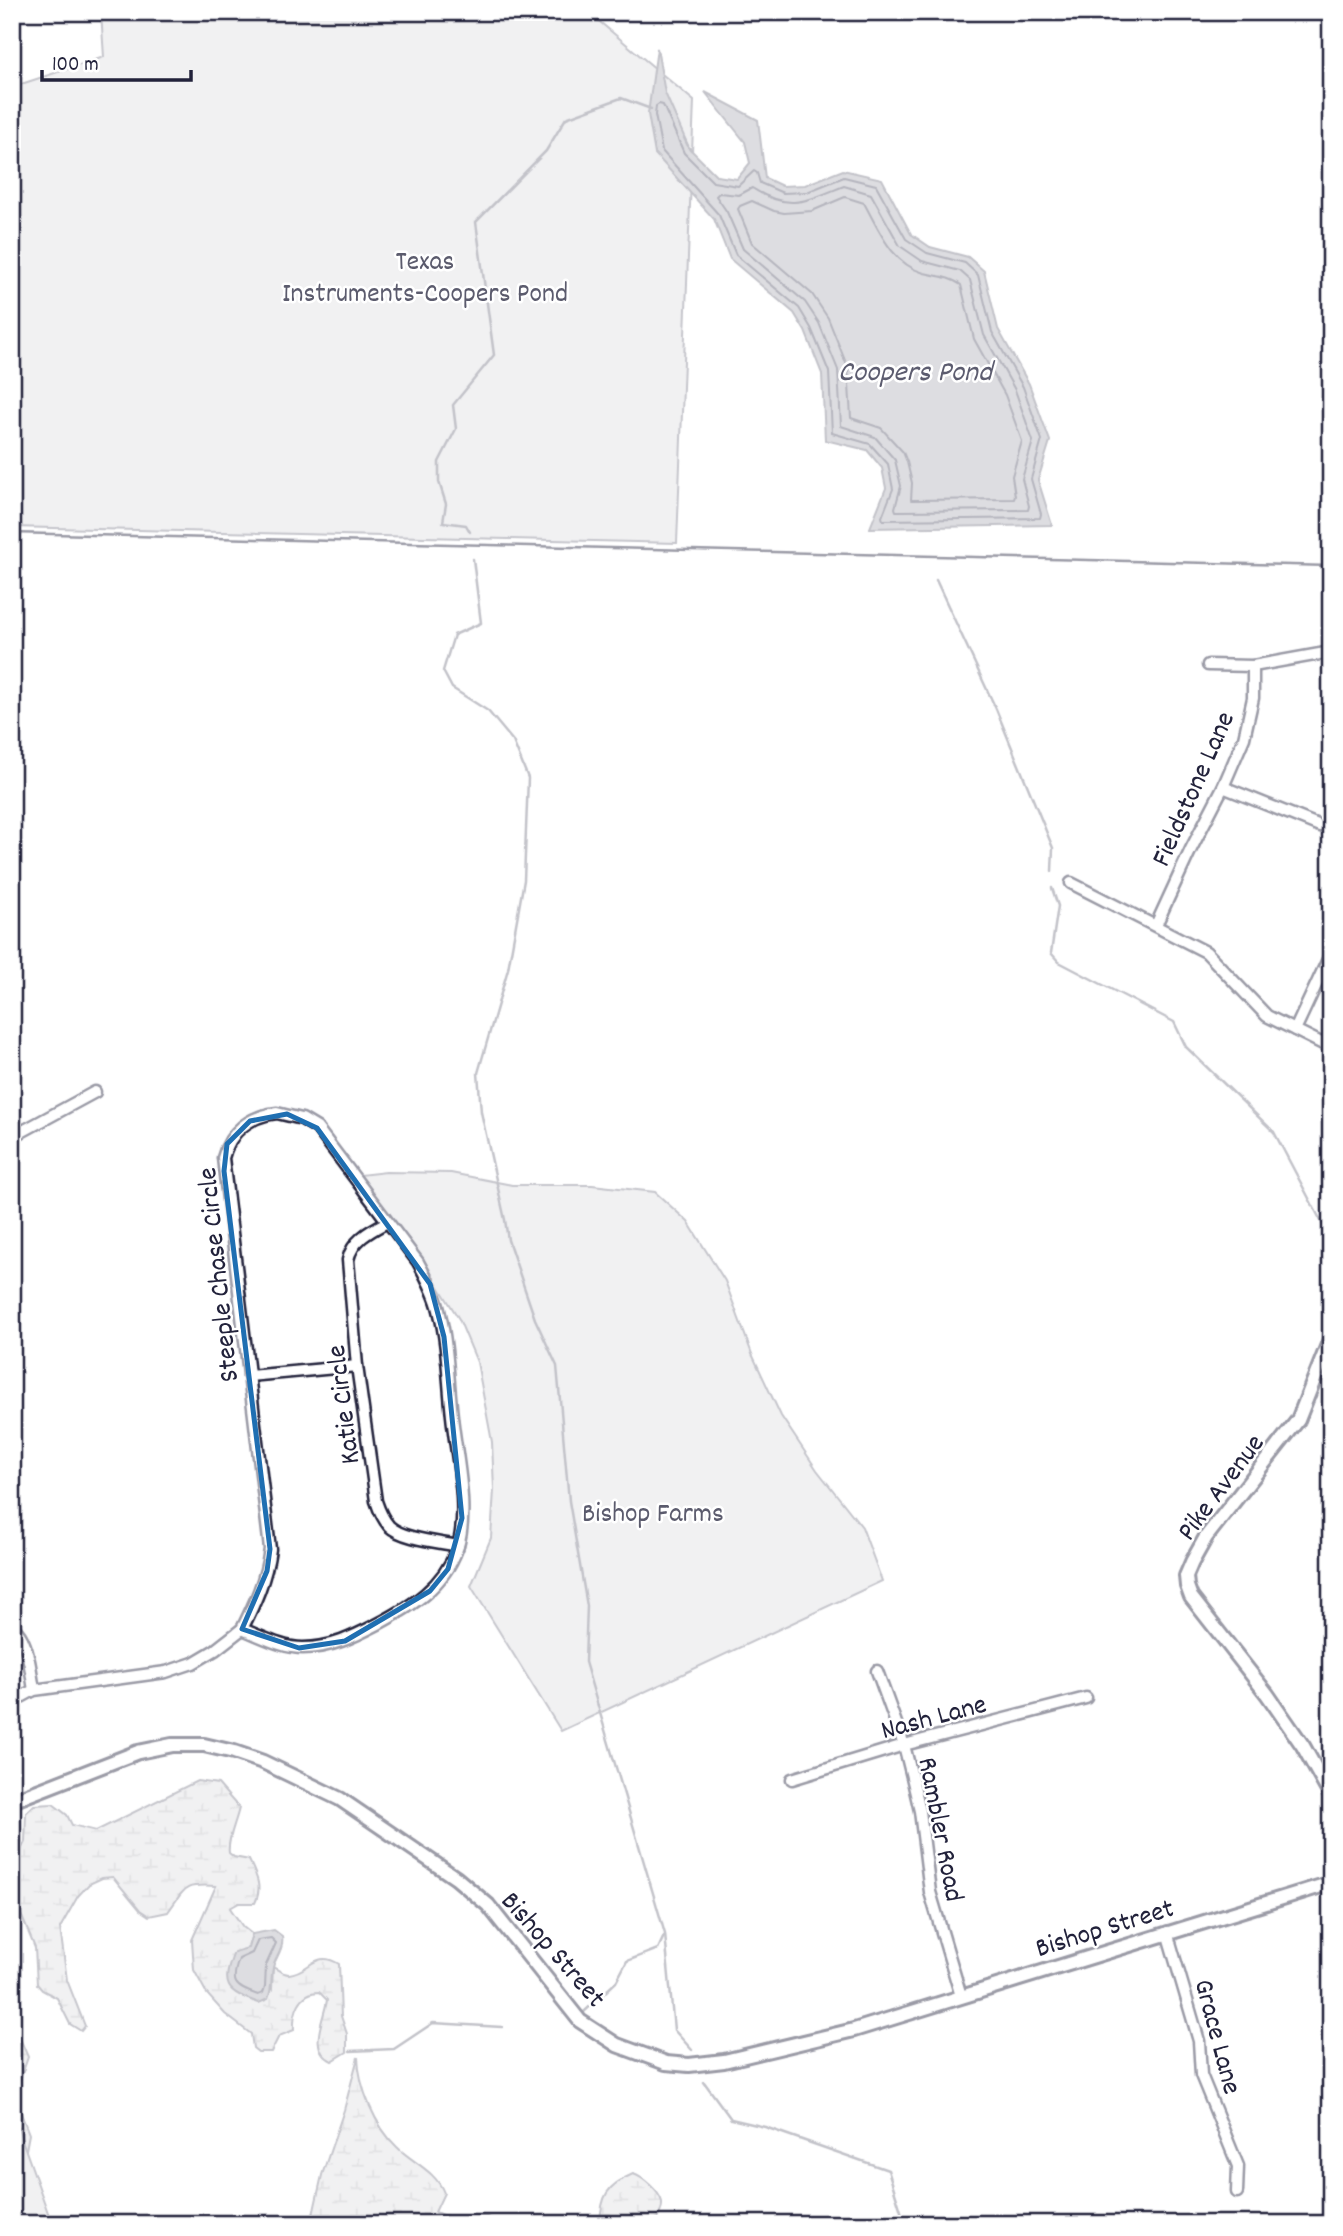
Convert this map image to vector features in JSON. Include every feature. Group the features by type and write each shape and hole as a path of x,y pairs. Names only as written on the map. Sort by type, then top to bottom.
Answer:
{"street":[{"path":"1208,665 1253,666 1331,652"},
{"name":"Fieldstone Lane","path":"1156,925 1223,787 1249,720 1253,698 1253,666"},
{"path":"1223,787 1320,826 1331,827"},
{"path":"1071,883 1206,952 1267,1016 1331,1048"},
{"path":"1295,1030 1331,953"},
{"path":"12,1137 95,1092"},
{"name":"Steeple Chase Circle","path":"12,1702 34,1690 166,1672 193,1663 242,1629 257,1599 267,1571 270,1549 223,1158 227,1144 236,1132 263,1115 287,1114 317,1128 418,1262 429,1284 439,1309 444,1337 462,1504 458,1546 448,1569 430,1591 408,1608 345,1641 324,1647 299,1648 283,1645 242,1629"},
{"name":"Katie Circle","path":"387,1222 355,1244 348,1259 357,1366 376,1501 382,1517 391,1528 405,1535 458,1546"},
{"name":"Pike Avenue","path":"1331,1337 1298,1420 1206,1537 1186,1576 1186,1586 1191,1597 1267,1694 1303,1746 1331,1796"},
{"path":"249,1377 357,1366"},
{"path":"12,1627 16,1628 22,1637 34,1690"},
{"name":"Rambler Road","path":"877,1671 904,1745 920,1811 930,1892 961,1996"},
{"name":"Nash Lane","path":"792,1779 904,1745 1086,1698"},
{"name":"Bishop Street","path":"12,1801 138,1752 172,1745 204,1745 263,1762 341,1799 456,1878 488,1905 580,2021 617,2045 666,2063 689,2065 724,2061 854,2030 1331,1883"},
{"name":"Grace Lane","path":"1167,1932 1199,2041 1201,2075 1238,2165 1237,2192"}],"highlighted area":[{"path":"287,1114 317,1128 430,1284 444,1337 462,1518 448,1569 430,1591 345,1641 299,1648 242,1629 267,1571 270,1549 224,1171 227,1144 250,1121"}],"green space":[{"name":"Texas Instruments-Coopers Pond","path":"101,12 588,12 694,101 677,543 12,527 12,87 104,57"},
{"name":"Bishop Farms","path":"386,1172 451,1173 512,1185 592,1185 655,1192 688,1222 725,1281 752,1354 781,1416 817,1470 862,1527 882,1581 561,1731 471,1586 491,1538 494,1490 492,1442 477,1362 459,1319 411,1242 351,1176"},
{"path":"197,1781 218,1784 239,1808 230,1837 229,1853 234,1857 249,1860 258,1881 258,1892 255,1903 239,1903 230,1908 243,1927 252,1934 248,1948 272,1989 273,1967 289,1974 318,1960 331,1960 339,1964 341,2016 347,2034 347,2052 332,2061 324,2056 320,2049 319,2034 327,2000 319,1992 302,2000 296,2011 294,2030 279,2036 271,2052 258,2052 253,2048 251,2034 225,2014 207,1994 194,1970 192,1940 216,1886 186,1889 168,1912 149,1916 140,1910 113,1877 102,1878 89,1884 78,1896 60,1928 67,1980 85,2026 81,2031 70,2024 57,1998 37,1984 35,1948 20,1912 12,1907 12,1868 25,1842 26,1813 34,1805 53,1804 67,1815 72,1825 96,1831"},
{"path":"12,2020 28,2057 19,2083 19,2108 29,2134 12,2224"},
{"path":"358,2057 361,2081 375,2117 397,2147 430,2173 444,2193 435,2212 451,2216 483,2216 500,2224 311,2224 322,2175"},
{"path":"12,2100 21,2137 52,2224 12,2224"},
{"path":"633,2174 650,2185 662,2202 654,2224 600,2224 607,2193 611,2187"}],"water":[{"name":"Coopers Pond","path":"657,48 665,93 689,148 717,176 737,179 750,163 745,142 705,92 758,120 765,178 782,186 805,185 843,170 882,179 911,234 930,247 968,257 984,271 998,329 1029,384 1050,441 1038,480 1052,525 870,528 886,488 882,468 867,450 825,440 822,374 805,331 794,313 730,259 714,219 655,154 648,114"},
{"path":"274,1930 282,1936 282,1944 274,1964 268,1999 259,2003 233,1991 227,1980 228,1973 234,1952 248,1948 252,1934"}],"waterway":[{"path":"470,532 466,525 443,522 446,504 439,482 439,462 456,429 453,405 494,355 476,222 546,151 566,118 621,98 651,109"},
{"path":"684,138 690,150"},
{"path":"473,559 481,623 454,635 443,671 452,688 488,711 513,741 528,778 524,880 508,969 478,1073 481,1112 508,1240 535,1319 557,1366 569,1501 587,1606 585,1662 665,1934 674,2030 692,2050"},
{"path":"936,580 996,709 1053,848 1052,871"},
{"path":"1052,888 1058,906 1051,953 1059,962 1174,1022 1186,1047 1274,1132 1331,1240"},
{"path":"584,2012 616,1982 627,1961 658,1949 664,1936"},
{"path":"350,2051 394,2049 433,2023 502,2027"},
{"path":"704,2082 731,2119 765,2127 888,2170 905,2224"}],"railway":[{"path":"12,533 1331,566"}]}
